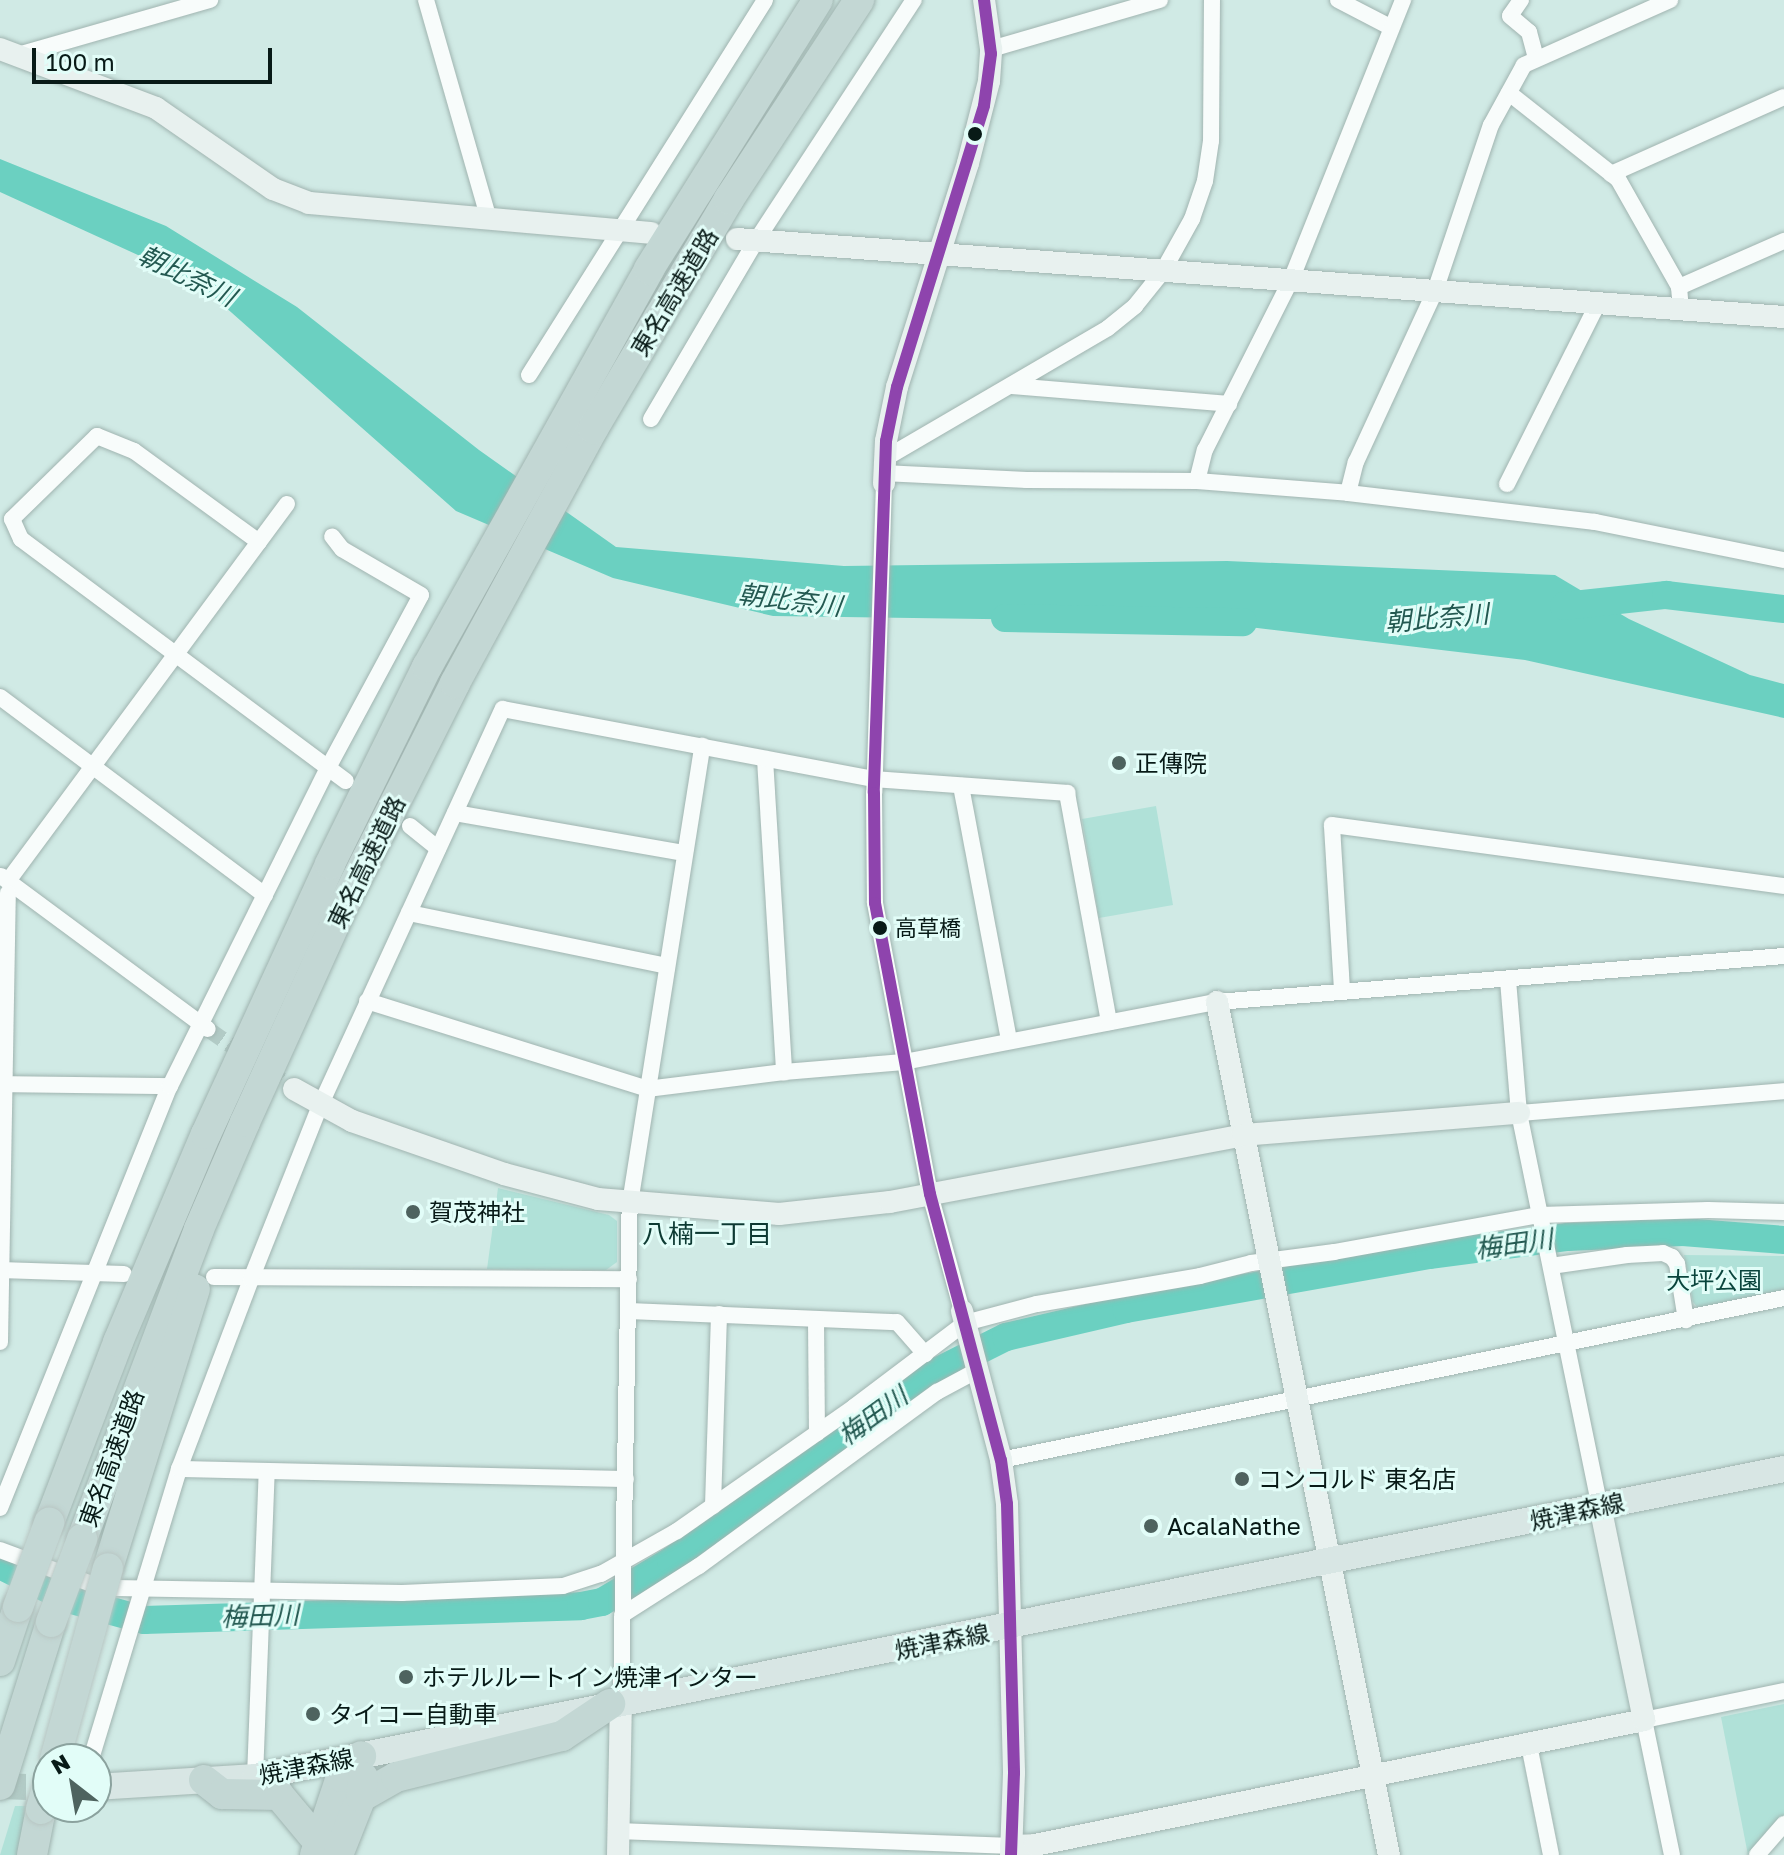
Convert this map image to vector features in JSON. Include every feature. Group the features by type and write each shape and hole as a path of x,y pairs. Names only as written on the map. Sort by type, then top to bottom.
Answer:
{"highway":[{"name":"東名高速道路","path":"0,1661 118,1342 212,1120 330,864 466,593 563,416 649,269 818,0"},
{"name":"東名高速道路","path":"0,1785 51,1622 182,1273 245,1122 344,904 496,605 593,429 729,199 859,0"},
{"path":"59,1743 108,1568 245,1122"},
{"path":"325,1851 361,1797 396,1777 562,1736 616,1703"},
{"path":"361,1756 361,1797"},
{"path":"325,1851 341,1777 361,1756"},
{"path":"204,1780 222,1794 279,1795 325,1851"},
{"path":"32,1855 38,1823"}],"main road":[{"name":"焼津森線","path":"112,1786 255,1777 616,1703 1011,1628 1784,1469"}],"street":[{"path":"9,52 156,8 210,0"},
{"path":"426,0 489,220"},
{"path":"529,375 765,0"},
{"path":"651,419 747,240 914,0"},
{"path":"984,0 991,49 984,106 897,387 884,472 874,779 875,903 930,1194 1001,1460 1007,1504 1011,1628 1011,1850"},
{"path":"991,49 1160,0"},
{"path":"884,472 1010,386 1108,328 1135,306 1163,271 1192,219 1205,181 1211,141 1212,0"},
{"path":"1338,0 1390,27"},
{"path":"1197,481 1205,450 1291,280 1403,0"},
{"path":"1521,0 1510,16 1529,32 1536,58"},
{"path":"1348,493 1356,462 1435,291 1491,125 1524,65 1663,1"},
{"path":"9,52 156,108 273,189 309,203 651,233"},
{"path":"1509,93 1618,179 1680,298"},
{"path":"1611,174 1784,97"},
{"path":"747,240 1598,303 1680,298 1784,317"},
{"path":"1680,298 1784,241"},
{"path":"1507,484 1598,303"},
{"path":"1010,386 1229,404"},
{"path":"259,542 134,451 97,436 12,519 21,539 346,781"},
{"path":"884,472 1027,480 1197,481 1348,493 1595,522 1784,560"},
{"path":"0,1342 1,1084 7,887 287,504"},
{"path":"0,510 22,508"},
{"path":"0,1508 170,1086 205,1027 265,895 329,766 421,595 342,549 332,536"},
{"path":"0,697 265,895"},
{"path":"96,1743 179,1469 251,1279 320,1106 503,709 874,779 1067,793 1109,1022"},
{"path":"618,1855 616,1703 626,1479 630,1203 702,746"},
{"path":"765,759 784,1072"},
{"path":"961,786 1009,1041"},
{"path":"455,813 685,853"},
{"path":"1342,990 1332,825 1784,886"},
{"path":"410,826 438,849"},
{"path":"7,887 205,1027"},
{"path":"409,913 667,966"},
{"path":"367,1001 647,1089 784,1072 904,1062 1217,1002 1784,956"},
{"path":"1508,980 1519,1113 1672,1855"},
{"path":"1217,1002 1389,1855"},
{"path":"1,1084 170,1086"},
{"path":"294,1089 320,1106 390,1136 504,1174 598,1199 779,1214 877,1204 1243,1135 1784,1091"},
{"path":"0,1550 94,1585 141,1591 263,1595 402,1593 542,1589 583,1583 623,1564 713,1506 925,1354 965,1321 1037,1304 1268,1263 1541,1220 1708,1210 1784,1212"},
{"path":"1550,1263 1663,1253 1672,1257 1677,1264 1686,1320"},
{"path":"0,1270 124,1274"},
{"path":"214,1277 629,1279"},
{"path":"1001,1460 1784,1298"},
{"path":"629,1311 897,1322 925,1354"},
{"path":"713,1506 719,1314"},
{"path":"816,1321 817,1433"},
{"path":"622,1613 699,1566 924,1400 978,1368"},
{"path":"179,1469 626,1479"},
{"path":"255,1777 267,1471"},
{"path":"619,1831 1011,1850 1373,1778 1784,1691"},
{"path":"1529,1745 1551,1855"},
{"path":"1757,1855 1784,1824"}],"green space":[{"path":"1156,806 1173,905 1099,918 1082,819"},
{"path":"498,1188 609,1215 617,1221 617,1262 606,1270 487,1269"},
{"name":"大坪公園","path":"1684,1255 1784,1256 1784,1292 1698,1308 1693,1302"},
{"path":"1784,1704 1784,1816 1748,1855 1721,1717"},
{"path":"15,1806 27,1806 18,1855 0,1855"}],"water":[{"path":"0,159 166,226 297,307 479,450 616,547 844,566 1227,561 1555,575 1629,619 1750,675 1784,684 1784,718 1525,660 1207,622 773,616 613,578 456,511 197,282 0,192"}],"waterway":[{"name":"朝比奈川","path":"1564,606 1666,595 1784,609"},
{"name":"朝比奈川","path":"1005,618 1243,622"},
{"name":"梅田川","path":"0,1565 68,1599 144,1620 581,1606 602,1602 671,1561 932,1374 1006,1337 1126,1309 1429,1255 1568,1237 1683,1232 1784,1240"}],"tunnel":[{"path":"209,1030 294,1089"},
{"path":"0,1786 32,1787"}],"transit line":[{"path":"984,0 991,54 984,106 897,387 886,441 874,793 875,903 930,1194 1001,1460 1007,1504 1014,1773 1011,1855"}],"place":[{"name":"正傳院","path":"1119,763"},
{"name":"高草橋","path":"880,928"},
{"name":"賀茂神社","path":"413,1212"},
{"name":"コンコルド 東名店","path":"1242,1479"},
{"name":"AcalaNathe","path":"1151,1526"},
{"name":"ホテルルートイン焼津インター","path":"406,1677"},
{"name":"タイコー自動車","path":"313,1714"}],"district":[{"name":"八楠一丁目","path":"707,1234"}]}
